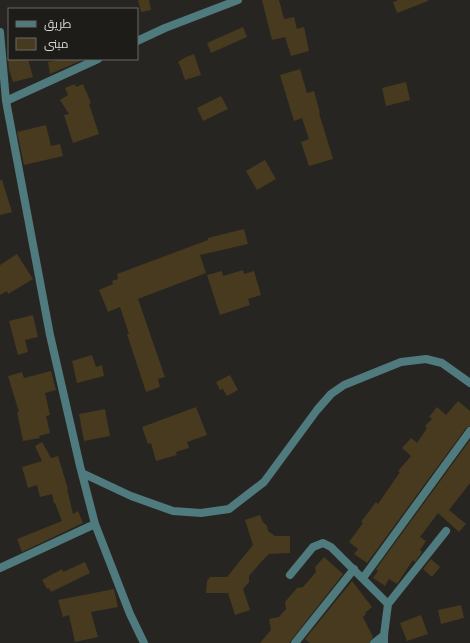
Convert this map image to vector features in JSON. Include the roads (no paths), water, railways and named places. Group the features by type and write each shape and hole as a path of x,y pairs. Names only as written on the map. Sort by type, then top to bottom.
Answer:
{"street":[{"path":"138,41 165,28 238,0"},
{"path":"0,32 6,101 50,335 82,473 95,524 130,614 144,643"},
{"path":"6,101 96,60"},
{"path":"82,473 131,496 173,511 201,513 229,509 264,482 317,410 331,394 344,385 401,362 426,359 442,363 470,383"},
{"path":"363,578 470,431"},
{"path":"0,568 95,524"},
{"path":"374,643 384,639 388,604 446,531"},
{"path":"290,575 314,547 323,543 331,547 388,604"},
{"path":"295,643 354,570"}]}
